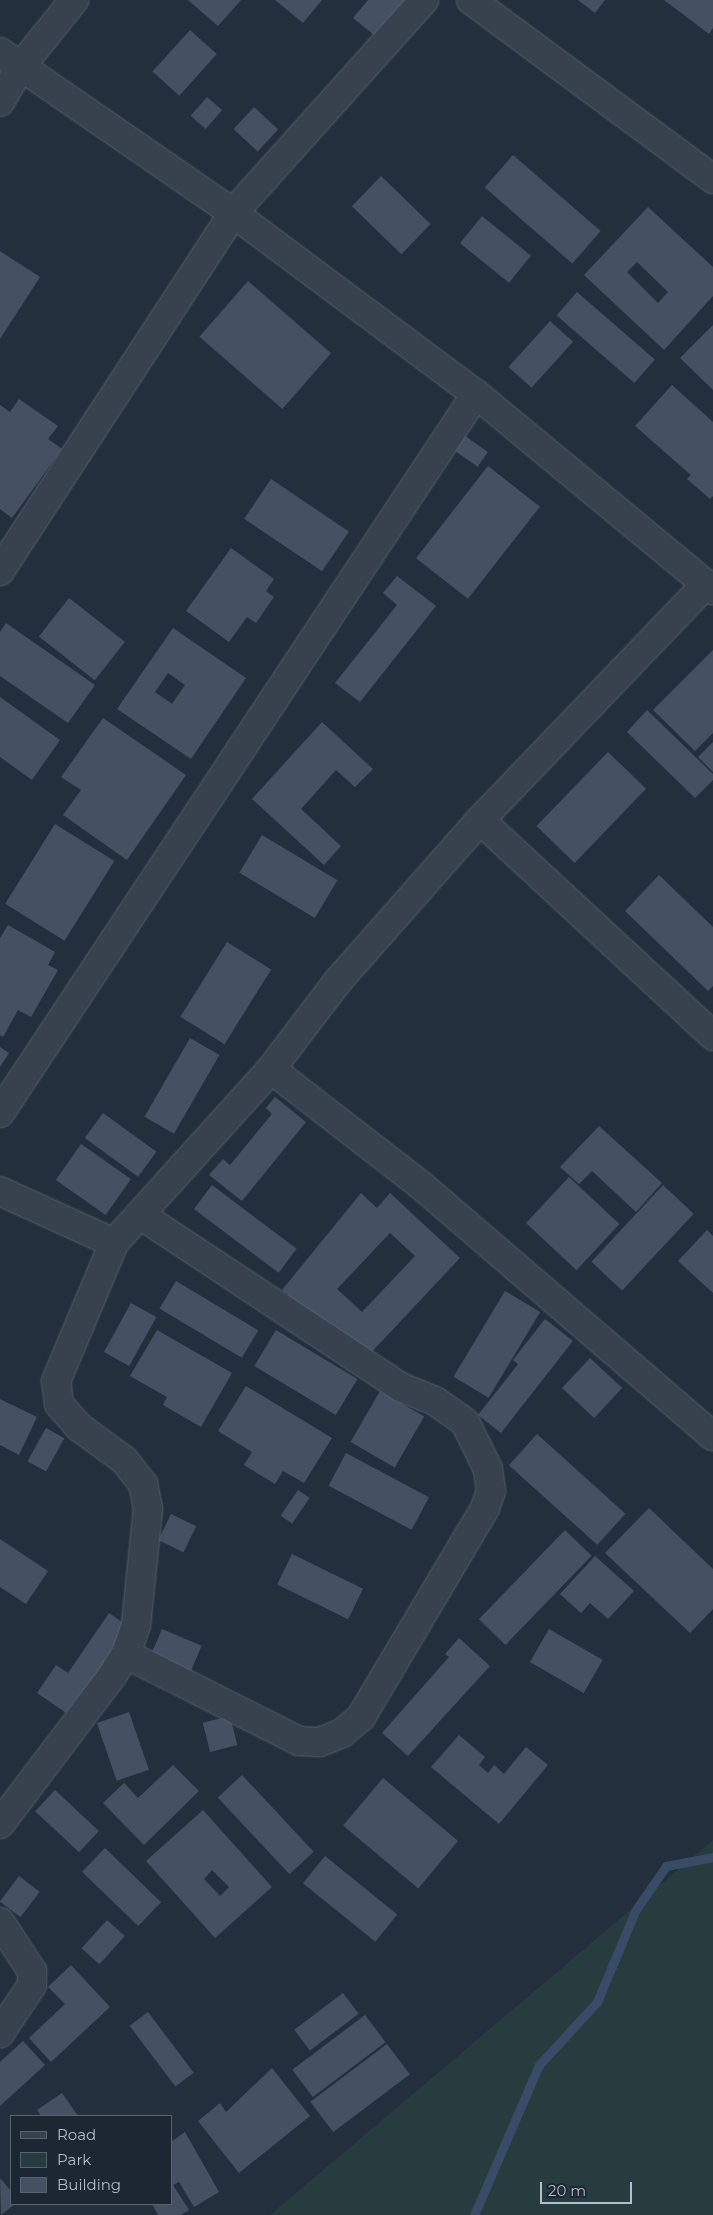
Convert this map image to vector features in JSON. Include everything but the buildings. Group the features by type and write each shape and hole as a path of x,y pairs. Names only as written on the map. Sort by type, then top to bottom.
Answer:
{"street":[{"path":"0,102 11,59 74,0"},
{"path":"0,571 234,212 424,0"},
{"path":"471,0 713,179"},
{"path":"0,1824 126,1654 136,1625 148,1509 143,1484 124,1460 79,1427 59,1404 56,1381 114,1243 142,1216 271,1069 338,980 480,820 709,587 476,394 234,212 11,59"},
{"path":"0,1112 476,394"},
{"path":"480,820 713,1036"},
{"path":"271,1069 423,1187 713,1436"},
{"path":"0,1191 114,1243"},
{"path":"126,1654 299,1741 320,1742 342,1733 361,1716 486,1508 491,1491 488,1469 464,1422 435,1401 402,1388 142,1216"},
{"path":"0,1922 32,1972 32,1985 0,2033"}],"green space":[{"path":"713,1840 713,2215 270,2215"}],"waterway":[{"path":"474,2215 539,2065 597,2002 635,1911 666,1866 713,1857"}]}
